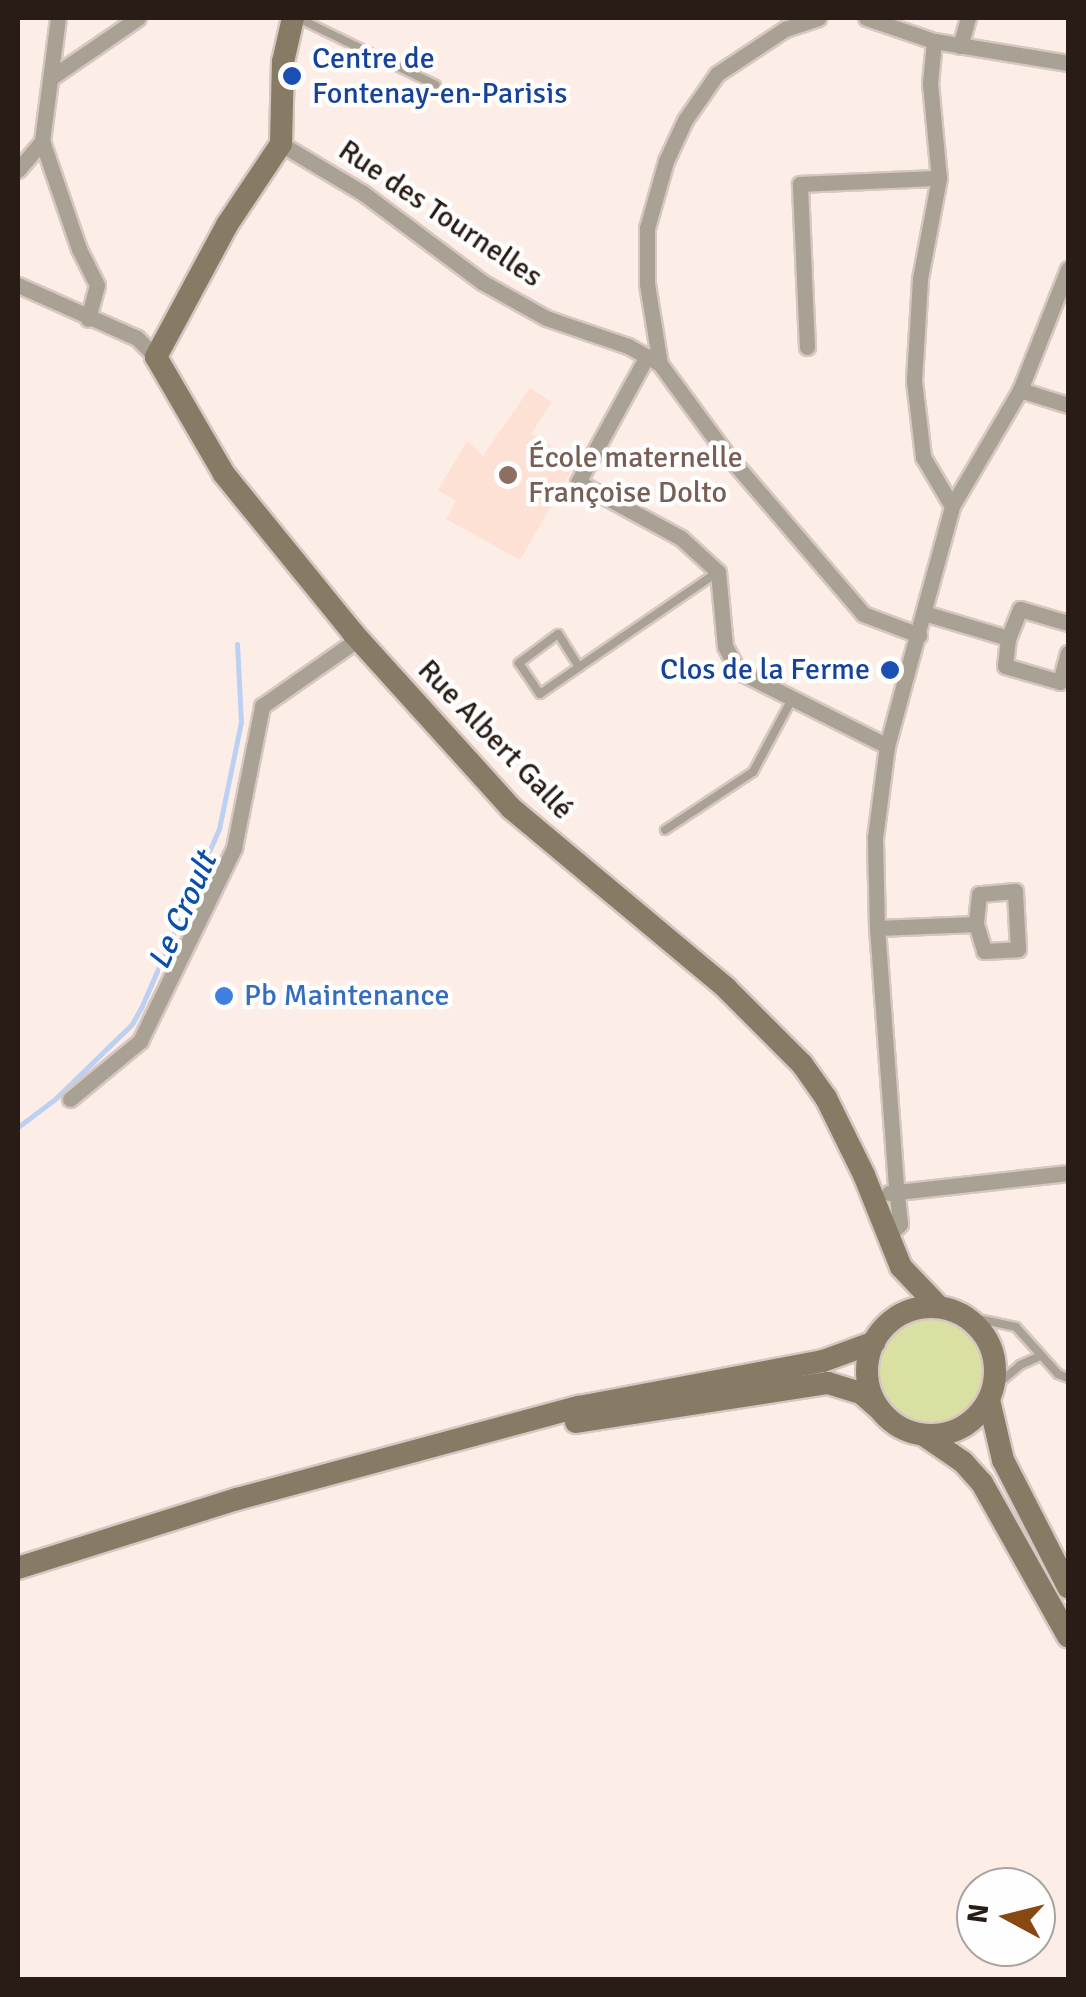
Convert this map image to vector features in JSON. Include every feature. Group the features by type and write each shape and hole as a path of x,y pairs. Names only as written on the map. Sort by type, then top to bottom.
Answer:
{"street":[{"path":"58,18 42,141 79,248 97,285 88,319"},
{"path":"52,77 138,18"},
{"path":"156,357 227,224 281,144 283,62 296,18"},
{"path":"818,18 785,29 717,74 686,120 666,161 647,228 654,360 724,451 863,614 918,636"},
{"path":"866,18 960,46 1068,64"},
{"path":"960,46 968,18"},
{"path":"934,40 930,84 939,178 920,279 914,381 923,458 952,506"},
{"path":"18,170 42,141"},
{"name":"Rue des Tournelles","path":"281,144 363,193 482,282 546,318 654,360"},
{"path":"806,347 800,184 939,178"},
{"path":"1068,269 1020,390 952,506 887,746 875,838 889,1193 1068,1173"},
{"name":"Rue Albert Gallé","path":"18,285 137,338 156,357 224,474 358,639 511,808 726,988 802,1064 889,1193 890,1234 901,1267"},
{"path":"654,360 578,482 681,538 718,572 725,646 738,671 887,746"},
{"path":"1020,390 1068,405"},
{"path":"1068,623 1020,609 1008,638 1004,666 1060,682 1068,652"},
{"path":"924,614 1008,638"},
{"path":"70,1099 140,1041 166,988 234,848 262,706 358,639"},
{"path":"877,928 976,924"},
{"path":"901,1267 939,1307 964,1316 985,1335 993,1352 991,1394 1003,1460 1068,1586"},
{"path":"878,1408 867,1374 878,1337 896,1302 901,1267"},
{"path":"18,1568 237,1498 628,1396 822,1361 878,1337 903,1314 939,1307"},
{"path":"488,1434 828,1383 861,1394 907,1432 924,1436 963,1462 982,1483 1068,1636"},
{"path":"924,1436 962,1428 991,1394"}],"lane":[{"path":"296,18 436,86"},
{"path":"579,668 558,634 520,663 540,694 579,668 718,572"},
{"path":"664,830 753,772 792,698"},
{"path":"964,1316 1016,1327 1058,1374 1068,1378"},
{"path":"991,1394 1020,1365 1040,1356"}],"shaded area":[{"name":"École maternelle Françoise Dolto","path":"530,388 552,402 531,434 577,461 520,560 446,519 456,501 438,490 467,441 483,456"}],"green space":[{"path":"932,1319 953,1323 970,1335 982,1352 986,1373 982,1394 970,1411 953,1423 932,1427 911,1423 894,1411 882,1394 878,1373 882,1352 894,1335 911,1323"}],"waterway":[{"name":"Le Croult","path":"18,1127 55,1099 132,1024 141,1008 219,829 241,722 237,644"}],"place":[{"name":"Centre de Fontenay-en-Parisis","path":"292,76"},
{"name":"École maternelle Françoise Dolto","path":"508,475"},
{"name":"Clos de la Ferme","path":"890,670"},
{"name":"Pb Maintenance","path":"224,996"}]}
